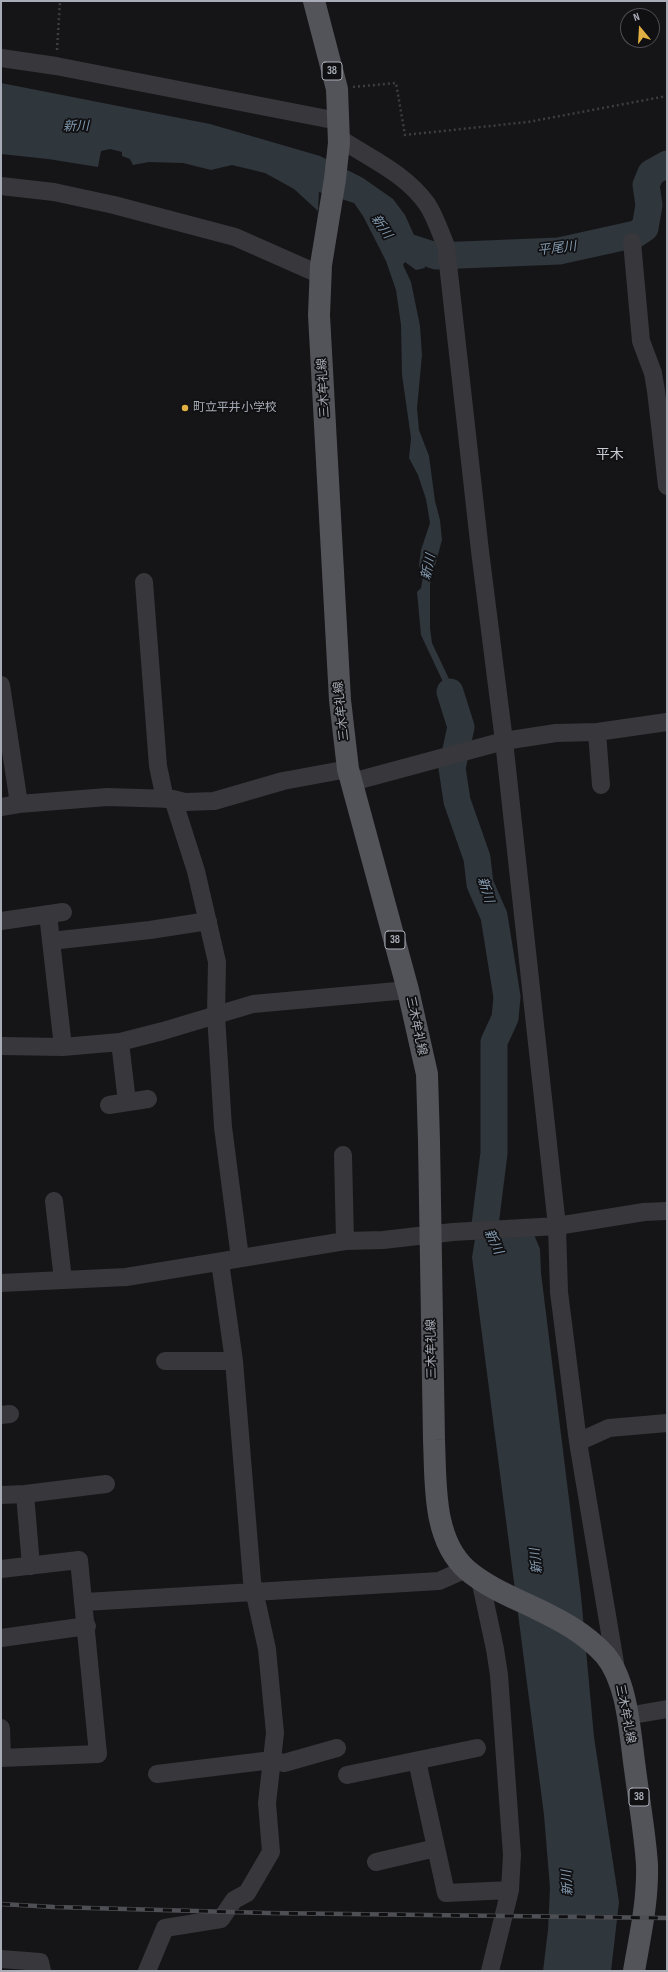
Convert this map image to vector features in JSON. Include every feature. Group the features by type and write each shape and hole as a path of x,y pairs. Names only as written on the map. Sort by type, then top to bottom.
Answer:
{"main road":[{"name":"三木牟礼線","path":"314,1 337,89 339,134 335,179 321,270 319,315 340,700 350,775 408,990 427,1074 436,1485 441,1521 447,1541 473,1574 502,1593 568,1624 586,1636 606,1656 619,1680 627,1716 642,1818 647,1866 644,1918 634,1971"}],"street":[{"path":"1,58 56,66 339,134 409,183 427,204 446,246 480,552 499,742 557,1226 559,1292 578,1442 612,1648 619,1680"},
{"path":"1,186 54,192 114,205 235,237 321,270"},
{"path":"632,242 641,341 653,373 667,486"},
{"path":"144,582 158,766 196,871 217,962 216,1015 223,1127 240,1258"},
{"path":"1,686 19,804"},
{"path":"1,807 19,804 107,797 169,799 185,802 214,801 282,781 407,768 499,742 556,733 598,732 667,722"},
{"path":"598,732 601,785"},
{"path":"1,921 56,913 51,941 63,1047"},
{"path":"51,941 150,930 208,921"},
{"path":"1,1046 63,1047 120,1042 253,1004 408,990"},
{"path":"120,1042 127,1102"},
{"path":"109,1105 148,1100"},
{"path":"343,1155 345,1241"},
{"path":"54,1201 62,1280"},
{"path":"1,1283 126,1277 345,1241 383,1240 453,1232 557,1226 644,1212 667,1211"},
{"path":"147,1971 165,1928 221,1919 234,1900 248,1893 271,1852 268,1804 275,1733 267,1649 252,1581 234,1361 220,1262"},
{"path":"165,1361 234,1361"},
{"path":"578,1442 609,1428 667,1423"},
{"path":"1,1495 25,1494 106,1484"},
{"path":"25,1494 31,1566"},
{"path":"1,1569 79,1560 85,1602 98,1754 2,1758 1,1728"},
{"path":"85,1602 439,1581 473,1574 495,1649 502,1697 512,1855 510,1890 490,1971"},
{"path":"1,1638 87,1626"},
{"path":"627,1716 667,1709"},
{"path":"157,1774 272,1760 284,1763 337,1748"},
{"path":"347,1775 477,1748"},
{"path":"417,1761 446,1893 510,1890"},
{"path":"376,1862 436,1848"},
{"path":"1,1959 40,1962 42,1971"}],"path":[{"path":"56,66 60,1"},
{"path":"337,89 396,83 404,135 528,122 667,96"}],"water":[{"path":"1,83 210,124 320,156 363,178 393,199 405,215 414,235 425,268 416,270 405,262 403,265 411,282 420,326 422,355 417,408 419,430 429,456 442,540 430,584 430,628 432,643 454,693 462,722 461,728 444,684 421,635 417,592 421,588 423,576 419,565 421,550 430,523 426,499 418,475 409,458 411,438 402,375 401,325 396,290 386,261 363,216 354,203 319,192 318,211 294,189 265,173 232,165 211,170 183,163 149,162 133,165 130,159 122,156 122,152 110,149 101,151 98,167 48,159 1,154"},
{"path":"529,1223 540,1249 541,1273 581,1596 594,1737 619,1902 611,1971 543,1971 548,1930 550,1888 544,1815 472,1257 475,1239"}],"waterway":[{"name":"平尾川","path":"393,242 436,256 559,251 636,234 645,228 649,205 646,185 651,173 667,164"},
{"name":"新川","path":"450,692 461,727 452,768 457,801 477,858 480,884 494,916 507,997 505,1018 494,1042 494,1153 485,1225 499,1255"}],"railway":[{"path":"1,1904 54,1907 267,1913 667,1918"}],"place":[{"name":"町立平井小学校","path":"185,408"}],"district":[{"name":"平木","path":"610,455"}]}
